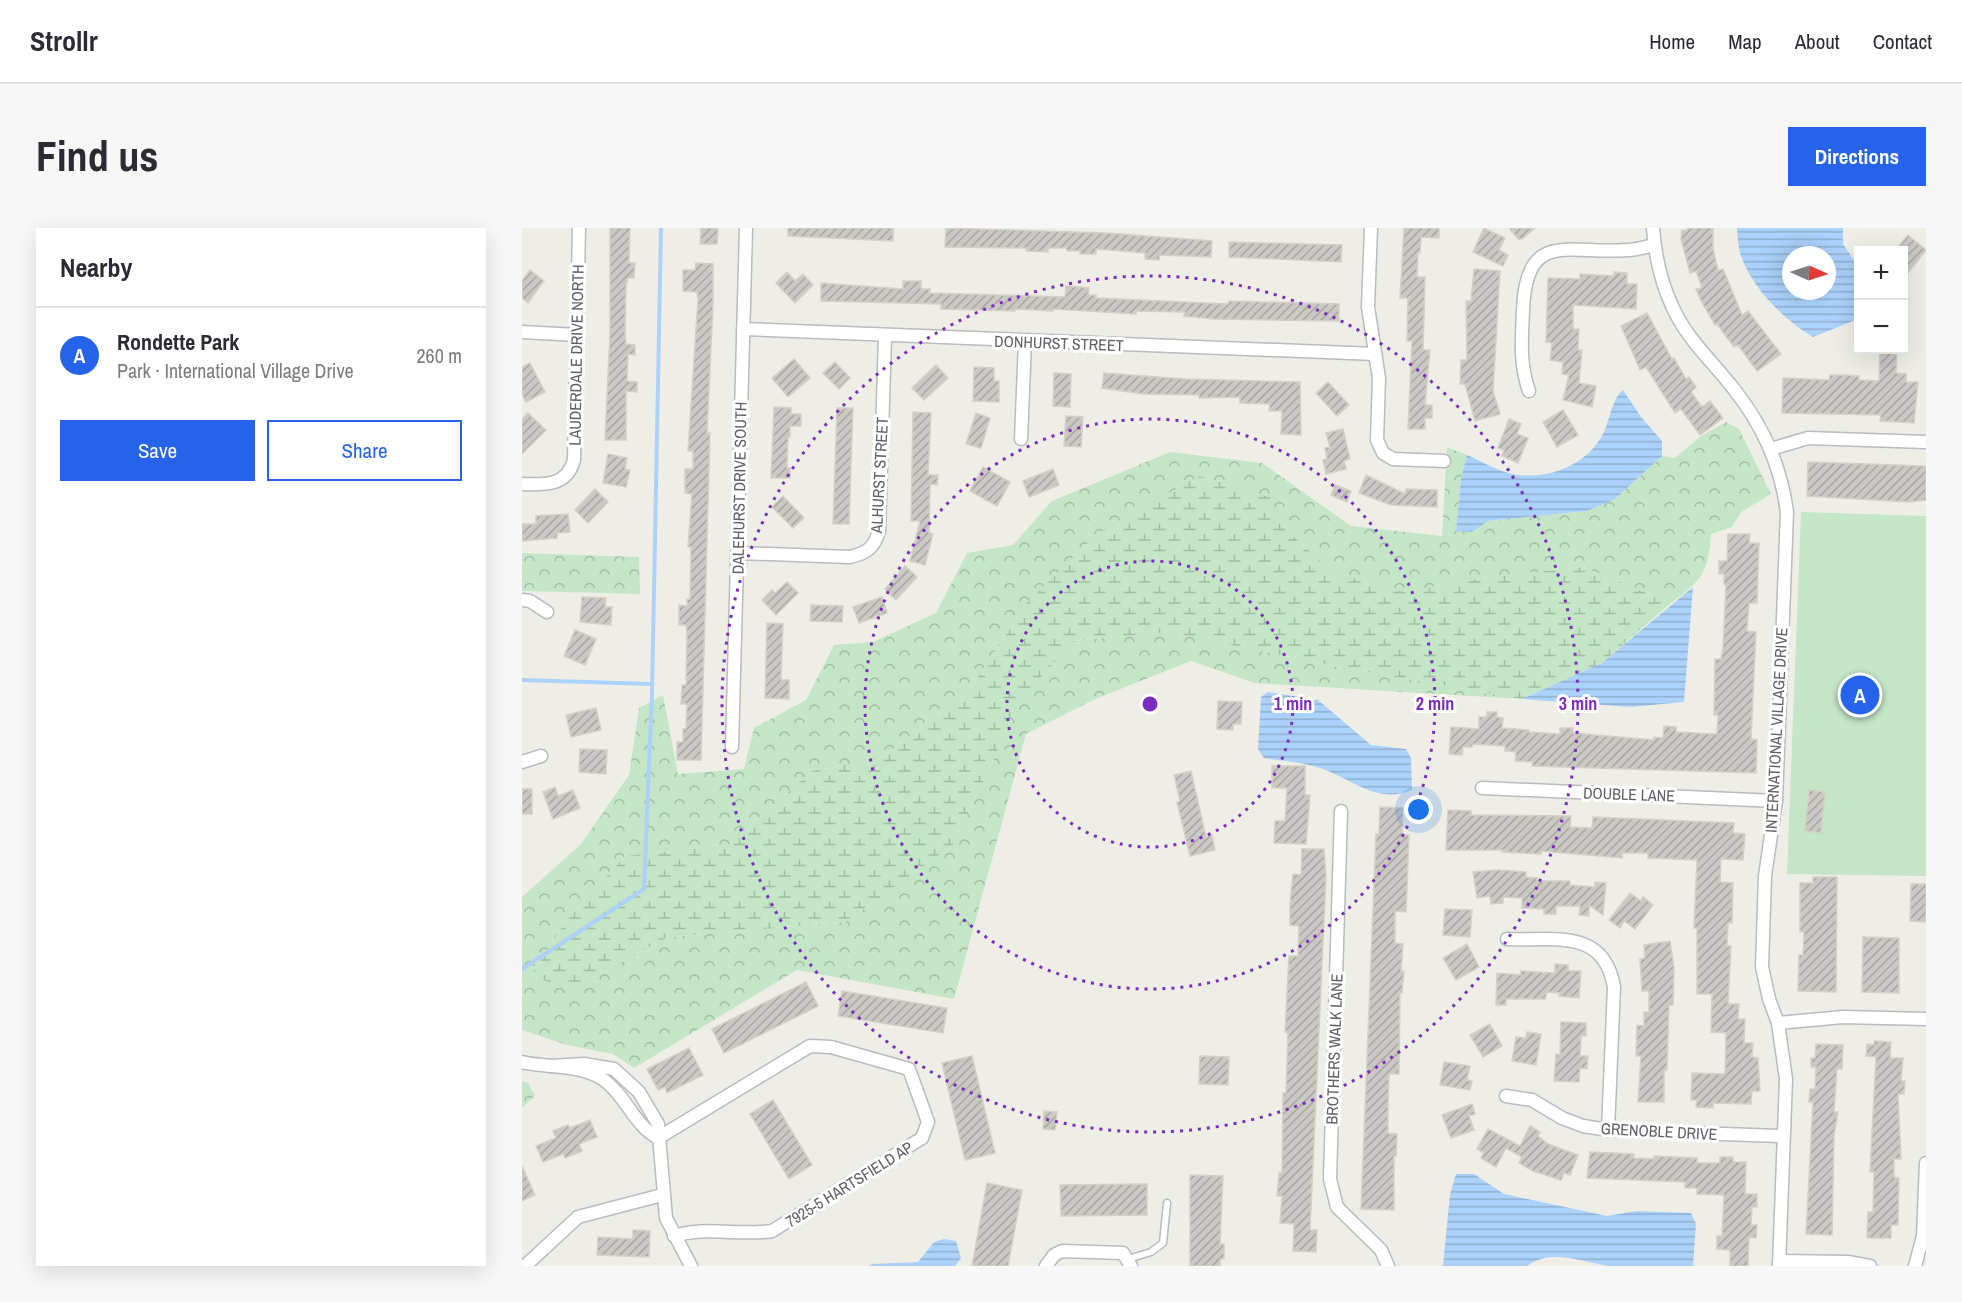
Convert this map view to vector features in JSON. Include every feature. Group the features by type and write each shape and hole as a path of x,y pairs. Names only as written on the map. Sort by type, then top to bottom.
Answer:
{"street":[{"name":"LAUDERDALE DRIVE NORTH","path":"522,484 554,483 571,470 574,459 579,228"},
{"name":"DALEHURST DRIVE SOUTH","path":"732,747 746,228"},
{"path":"1371,228 1368,308 1379,378 1377,440 1383,453 1393,459 1444,461"},
{"name":"INTERNATIONAL VILLAGE DRIVE","path":"1653,228 1661,277 1673,308 1698,349 1734,388 1771,449 1783,484 1787,512 1776,801 1766,876 1762,967 1768,999 1778,1023 1786,1079 1779,1263"},
{"path":"1529,391 1521,368 1524,288 1530,268 1544,253 1559,249 1627,250 1654,245"},
{"name":"DONHURST STREET","path":"743,329 885,337 1375,354"},
{"path":"522,332 577,335"},
{"name":"ALHURST STREET","path":"738,553 850,557 865,553 875,544 879,531 885,337"},
{"path":"1021,439 1025,342"},
{"path":"1771,449 1808,438 1926,442"},
{"path":"522,600 530,601 546,612"},
{"path":"522,762 541,756"},
{"name":"DOUBLE LANE","path":"1482,788 1776,801"},
{"name":"BROTHERS WALK LANE","path":"1341,811 1329,1179 1337,1207 1381,1251 1388,1266"},
{"path":"1507,939 1586,945 1600,953 1610,967 1614,987 1608,1130"},
{"path":"1778,1023 1843,1017 1926,1020"},
{"name":"7925-5 HARTSFIELD AP","path":"658,1138 810,1046 831,1047 909,1069 928,1122 922,1138 772,1231 758,1233 687,1232 674,1236"},
{"path":"522,1062 602,1078 615,1089 646,1132 658,1138"},
{"path":"550,1066 599,1065 614,1069 625,1077 655,1116 663,1165 662,1195 666,1218 691,1266"},
{"name":"GRENOBLE DRIVE","path":"1506,1096 1532,1100 1562,1118 1583,1126 1608,1130 1783,1136"},
{"path":"1915,1266 1923,1236 1926,1162"},
{"path":"525,1266 578,1217 662,1195"},
{"path":"1046,1266 1054,1255 1062,1251 1124,1253 1130,1263"},
{"path":"1779,1263 1848,1262 1870,1266"}],"lane":[{"path":"1130,1263 1163,1243 1167,1203"}],"green space":[{"path":"1726,422 1739,429 1771,494 1741,512 1732,527 1711,534 1708,558 1702,574 1690,588 1671,603 1583,567 1488,577 1405,592 1331,571 1272,516 1026,604 968,692 881,758 812,771 730,844 625,856 567,920 531,975 571,989 668,937 845,922 953,845 1020,703 1072,641 1168,632 1345,668 1522,699 1255,683 1191,661 1095,699 1026,734 954,999 797,970 634,1068 613,1054 567,1045 522,1030 522,897 581,844 629,775 639,708 663,695 678,774 744,769 754,728 806,700 834,645 873,642 936,613 967,553 1013,545 1052,501 1170,452 1262,463 1351,526 1442,536 1447,447 1467,455 1461,479 1456,531 1472,532 1488,521 1587,511 1615,499 1662,456 1675,458 1701,436"},
{"path":"1199,476 1272,498 1272,516 1331,571 1405,592 1488,577 1583,567 1671,603 1602,663 1522,699 1345,668 1168,632 1072,641 1020,703 953,845 845,922 668,937 571,989 530,976 567,920 625,856 730,844 812,771 881,758 968,692 1026,604 1097,534"},
{"path":"1801,512 1926,516 1926,876 1787,874"},
{"path":"522,553 639,557 640,594 522,591"},
{"path":"522,1081 528,1083 535,1096 522,1108"}],"water":[{"path":"1737,228 1843,228 1843,244 1854,260 1854,321 1813,337 1802,330 1780,312 1761,291 1746,268 1739,246"},
{"path":"1623,390 1641,417 1662,441 1662,456 1615,499 1587,511 1488,521 1472,532 1456,531 1461,479 1467,455 1500,470 1518,475 1532,476 1560,470 1584,457 1594,447 1605,430 1616,399"},
{"path":"1693,587 1684,702 1630,707 1522,699 1602,663"},
{"path":"1268,692 1318,700 1371,745 1406,749 1411,758 1412,790 1399,794 1376,792 1320,768 1264,758 1258,749 1261,697"},
{"path":"1456,1174 1474,1174 1504,1194 1607,1216 1636,1211 1691,1213 1696,1224 1693,1266 1608,1266 1556,1257 1536,1261 1527,1266 1443,1266 1450,1194"},
{"path":"944,1239 956,1241 961,1258 955,1266 869,1266 918,1262 934,1242"}],"building":[{"path":"610,228 630,228 629,263 635,263 634,278 628,278 626,285 625,332 626,344 635,345 635,355 628,354 627,381 637,382 637,392 626,391 626,440 605,440 610,332"},
{"path":"701,228 718,228 717,244 700,244"},
{"path":"788,228 893,228 893,241 788,236"},
{"path":"946,228 1107,233 1212,241 1211,257 1160,255 1159,260 1145,259 1145,253 1096,249 1096,254 1080,254 1080,251 1067,251 1067,248 1048,248 1048,252 1026,251 1026,248 945,247"},
{"path":"1404,228 1439,228 1439,238 1421,237 1420,253 1418,253 1417,277 1425,277 1423,350 1430,350 1425,405 1432,405 1432,418 1425,418 1425,429 1408,429 1412,341 1407,341 1408,298 1400,298"},
{"path":"1484,228 1505,238 1499,250 1508,255 1503,266 1473,252"},
{"path":"1509,228 1535,228 1522,239 1518,239"},
{"path":"1687,228 1713,228 1713,248 1718,271 1723,269 1742,315 1748,311 1781,354 1757,371 1738,345 1734,347 1717,324 1715,325 1700,299 1696,289 1702,288 1696,271 1690,273 1681,239 1682,230 1687,231"},
{"path":"1908,235 1926,250 1908,273 1908,246 1898,246"},
{"path":"1229,242 1342,245 1341,262 1229,257"},
{"path":"696,263 713,264 707,433 710,433 701,760 677,760 677,742 683,742 683,729 686,729 687,704 681,704 682,685 686,685 687,633 686,625 679,625 679,605 687,606 687,599 690,599 691,547 688,547 692,494 685,493 685,469 693,469 693,451 688,451 698,299 697,292 683,291 683,270 695,270"},
{"path":"1474,269 1500,271 1493,391 1500,414 1475,421 1465,384 1460,384 1461,360 1467,360 1466,301 1471,301"},
{"path":"530,270 544,281 528,303 522,298 522,281"},
{"path":"787,272 795,281 803,274 813,285 795,303 776,283"},
{"path":"1614,272 1627,273 1627,284 1637,284 1636,309 1573,305 1573,329 1579,329 1578,350 1582,350 1579,383 1596,386 1592,407 1563,400 1569,375 1562,374 1563,362 1550,360 1552,343 1546,342 1548,278 1580,279 1580,274 1614,276"},
{"path":"903,281 921,281 921,289 930,289 930,293 1065,297 1066,286 1089,288 1088,295 1096,295 1096,298 1228,304 1229,301 1339,304 1339,321 1214,319 1184,316 1185,312 1136,311 1136,314 1053,309 1053,311 1015,309 1015,311 941,309 941,304 821,301 821,283 903,289"},
{"path":"1647,313 1672,359 1674,358 1686,379 1689,377 1696,387 1691,392 1702,407 1710,401 1723,418 1700,435 1681,409 1675,413 1646,367 1640,370 1621,326"},
{"path":"1880,354 1897,354 1896,373 1906,374 1906,382 1918,382 1914,423 1880,421 1881,415 1782,413 1783,378 1829,380 1830,375 1846,375 1859,376 1859,380 1879,381"},
{"path":"794,359 810,378 788,397 772,378"},
{"path":"835,362 850,378 839,389 823,373"},
{"path":"530,363 545,392 526,402 522,394 522,367"},
{"path":"936,365 948,378 924,400 912,388"},
{"path":"974,367 994,368 994,381 999,381 999,402 973,401"},
{"path":"1054,373 1071,374 1070,407 1053,406"},
{"path":"1104,373 1186,379 1300,382 1301,435 1281,434 1282,411 1269,411 1270,404 1240,403 1240,397 1199,398 1199,395 1143,394 1102,388"},
{"path":"1328,382 1349,405 1337,416 1316,393"},
{"path":"774,407 791,408 791,414 801,414 801,426 790,426 790,437 788,437 787,468 790,468 790,478 771,478"},
{"path":"837,408 853,408 849,524 833,524"},
{"path":"1563,410 1578,435 1557,447 1543,422"},
{"path":"913,412 931,413 928,475 938,475 937,485 930,484 929,533 933,534 925,565 910,561 920,521 911,521"},
{"path":"528,413 546,430 522,454 522,419"},
{"path":"976,413 990,418 981,448 966,444"},
{"path":"1066,416 1083,417 1081,447 1064,446"},
{"path":"1509,419 1521,424 1517,434 1528,438 1518,463 1502,456 1504,450 1498,448"},
{"path":"1343,429 1350,459 1344,461 1346,469 1326,474 1323,460 1327,459 1325,448 1330,447 1326,433"},
{"path":"608,454 627,458 625,469 630,470 626,487 603,483"},
{"path":"1808,462 1926,466 1926,500 1909,502 1807,496"},
{"path":"983,467 1010,482 997,506 970,491"},
{"path":"1053,469 1059,485 1029,497 1023,481"},
{"path":"1366,475 1405,494 1406,489 1437,490 1437,507 1391,505 1359,493"},
{"path":"1335,485 1351,491 1347,502 1331,495"},
{"path":"595,489 608,502 588,523 575,510"},
{"path":"783,496 804,518 793,528 772,507"},
{"path":"568,514 570,532 557,533 557,538 522,541 522,524 536,524 536,516"},
{"path":"1728,534 1750,534 1749,543 1759,543 1757,603 1749,603 1747,631 1756,632 1751,739 1757,740 1756,773 1532,766 1533,762 1515,761 1516,752 1505,751 1505,746 1473,744 1472,747 1463,747 1462,755 1449,754 1451,727 1479,729 1479,717 1487,717 1487,712 1497,712 1497,717 1503,718 1502,728 1529,730 1529,732 1560,734 1560,728 1573,728 1573,733 1654,740 1654,737 1663,738 1664,726 1676,727 1676,732 1717,734 1718,715 1714,715 1715,659 1721,659 1723,648 1726,584 1724,584 1724,574 1719,574 1719,561 1727,561"},
{"path":"905,566 917,577 896,600 885,589"},
{"path":"787,582 798,593 776,615 762,600 772,590 775,593"},
{"path":"582,597 606,598 605,607 612,607 611,625 580,622"},
{"path":"882,597 887,613 859,623 853,607"},
{"path":"811,605 843,606 842,622 810,621"},
{"path":"767,623 783,624 781,680 789,680 789,699 765,698"},
{"path":"575,630 596,639 585,665 564,656"},
{"path":"1218,701 1242,702 1241,724 1233,724 1233,730 1217,729"},
{"path":"596,708 601,730 571,737 566,715"},
{"path":"580,749 607,750 606,774 579,772"},
{"path":"1272,766 1305,766 1305,795 1310,795 1306,844 1274,843 1275,821 1285,821 1287,788 1272,788"},
{"path":"1191,771 1206,837 1212,835 1215,850 1190,856 1177,802 1180,801 1174,775"},
{"path":"555,787 558,796 573,790 580,808 553,819 543,792"},
{"path":"522,789 532,789 532,814 522,814"},
{"path":"1809,790 1825,792 1821,833 1805,831"},
{"path":"1380,807 1403,808 1402,835 1409,835 1406,912 1395,911 1395,943 1403,944 1401,971 1404,971 1402,993 1400,993 1399,1074 1389,1074 1388,1133 1397,1134 1396,1156 1394,1156 1394,1210 1361,1209 1376,834 1379,834"},
{"path":"1448,810 1471,811 1471,815 1571,816 1570,827 1592,828 1593,817 1734,823 1733,833 1745,834 1743,860 1721,859 1720,882 1733,883 1732,923 1728,923 1727,946 1731,946 1728,1004 1739,1004 1738,1019 1745,1019 1744,1043 1753,1043 1752,1057 1758,1058 1760,1091 1752,1091 1751,1104 1713,1103 1713,1108 1696,1107 1697,1100 1691,1100 1692,1073 1725,1074 1726,1033 1711,1032 1712,994 1697,994 1697,928 1694,928 1697,860 1648,858 1648,853 1622,853 1622,858 1541,851 1541,854 1502,852 1503,850 1446,850"},
{"path":"1302,849 1324,849 1326,876 1310,1230 1317,1230 1316,1252 1293,1251 1294,1224 1280,1223 1282,1196 1277,1196 1279,1173 1282,1173 1283,1093 1286,1093 1288,1033 1285,1032 1289,956 1298,956 1299,926 1290,925 1290,903 1293,874 1301,875"},
{"path":"1499,870 1526,872 1526,877 1537,878 1537,881 1570,881 1570,885 1595,887 1595,882 1606,883 1603,915 1589,905 1589,916 1579,915 1580,906 1556,906 1556,914 1544,914 1544,909 1522,908 1522,898 1503,897 1503,903 1491,904 1490,896 1477,898 1473,872"},
{"path":"1813,877 1837,877 1836,992 1798,991 1799,955 1803,955 1804,932 1800,932 1800,883 1813,883"},
{"path":"1911,884 1926,884 1926,922 1910,921"},
{"path":"1630,893 1641,901 1643,897 1653,905 1635,929 1624,921 1620,928 1609,920"},
{"path":"1445,909 1472,910 1470,937 1443,935"},
{"path":"1863,937 1899,938 1899,993 1862,992"},
{"path":"1670,941 1674,969 1673,1005 1669,1005 1664,1102 1638,1102 1641,1056 1636,1056 1637,1025 1644,1026 1644,1012 1649,1012 1649,991 1642,991 1640,959 1645,958 1644,945"},
{"path":"1467,944 1479,967 1456,980 1443,958"},
{"path":"1555,964 1568,965 1568,971 1581,971 1579,998 1547,992 1545,999 1506,999 1506,1005 1496,1005 1497,973 1521,975 1521,971 1555,973"},
{"path":"806,982 818,1006 724,1053 712,1029"},
{"path":"842,991 947,1008 943,1033 838,1016"},
{"path":"1561,1022 1586,1023 1586,1036 1581,1036 1580,1056 1588,1056 1587,1069 1580,1068 1579,1082 1554,1081 1556,1054 1560,1055"},
{"path":"1490,1024 1502,1046 1483,1057 1470,1035"},
{"path":"1527,1032 1541,1034 1536,1065 1512,1061 1516,1037 1526,1038"},
{"path":"1874,1041 1891,1042 1890,1058 1903,1058 1901,1081 1905,1081 1904,1094 1898,1094 1901,1159 1894,1159 1894,1177 1899,1178 1898,1225 1891,1225 1891,1238 1867,1238 1868,1212 1873,1212 1874,1172 1870,1172 1876,1057 1866,1056 1867,1044 1874,1045"},
{"path":"1816,1044 1843,1045 1842,1069 1837,1069 1834,1112 1838,1112 1834,1136 1832,1235 1806,1234 1813,1102 1809,1102 1810,1089 1815,1089 1816,1067 1811,1067 1811,1058 1815,1058"},
{"path":"689,1048 703,1075 667,1093 665,1087 658,1090 647,1069"},
{"path":"972,1056 995,1153 965,1160 942,1063"},
{"path":"1200,1056 1229,1057 1228,1085 1199,1084"},
{"path":"1444,1062 1470,1066 1467,1080 1472,1081 1470,1090 1440,1085"},
{"path":"773,1100 812,1165 789,1179 750,1114"},
{"path":"1472,1104 1475,1114 1469,1116 1474,1130 1451,1138 1442,1115"},
{"path":"1044,1111 1057,1112 1055,1130 1043,1129"},
{"path":"590,1120 597,1137 579,1144 582,1151 565,1158 563,1154 543,1162 536,1146 556,1138 553,1131 568,1125 570,1128"},
{"path":"1530,1126 1540,1132 1538,1136 1548,1144 1578,1155 1570,1175 1564,1173 1561,1180 1533,1171 1519,1163 1522,1157 1506,1148 1496,1167 1481,1158 1484,1153 1477,1149 1488,1129 1520,1146"},
{"path":"1590,1152 1634,1154 1633,1158 1654,1159 1654,1156 1697,1158 1697,1163 1720,1163 1720,1157 1733,1157 1733,1162 1746,1162 1745,1194 1757,1194 1757,1207 1752,1207 1751,1225 1757,1225 1756,1238 1749,1237 1748,1266 1730,1266 1730,1250 1717,1249 1717,1236 1722,1236 1724,1195 1697,1194 1697,1188 1685,1188 1685,1182 1587,1178"},
{"path":"522,1166 535,1195 522,1201"},
{"path":"1190,1175 1223,1176 1220,1244 1224,1244 1224,1259 1220,1259 1220,1266 1190,1266"},
{"path":"987,1183 1022,1190 1008,1266 972,1266"},
{"path":"1147,1184 1147,1215 1061,1216 1060,1185"},
{"path":"633,1230 650,1231 649,1257 597,1255 598,1237 633,1239"}],"waterway":[{"path":"522,969 644,889 652,694 661,228"},
{"path":"522,680 652,684"}],"place":[{"name":"Rondette Park","path":"1860,695"}]}
